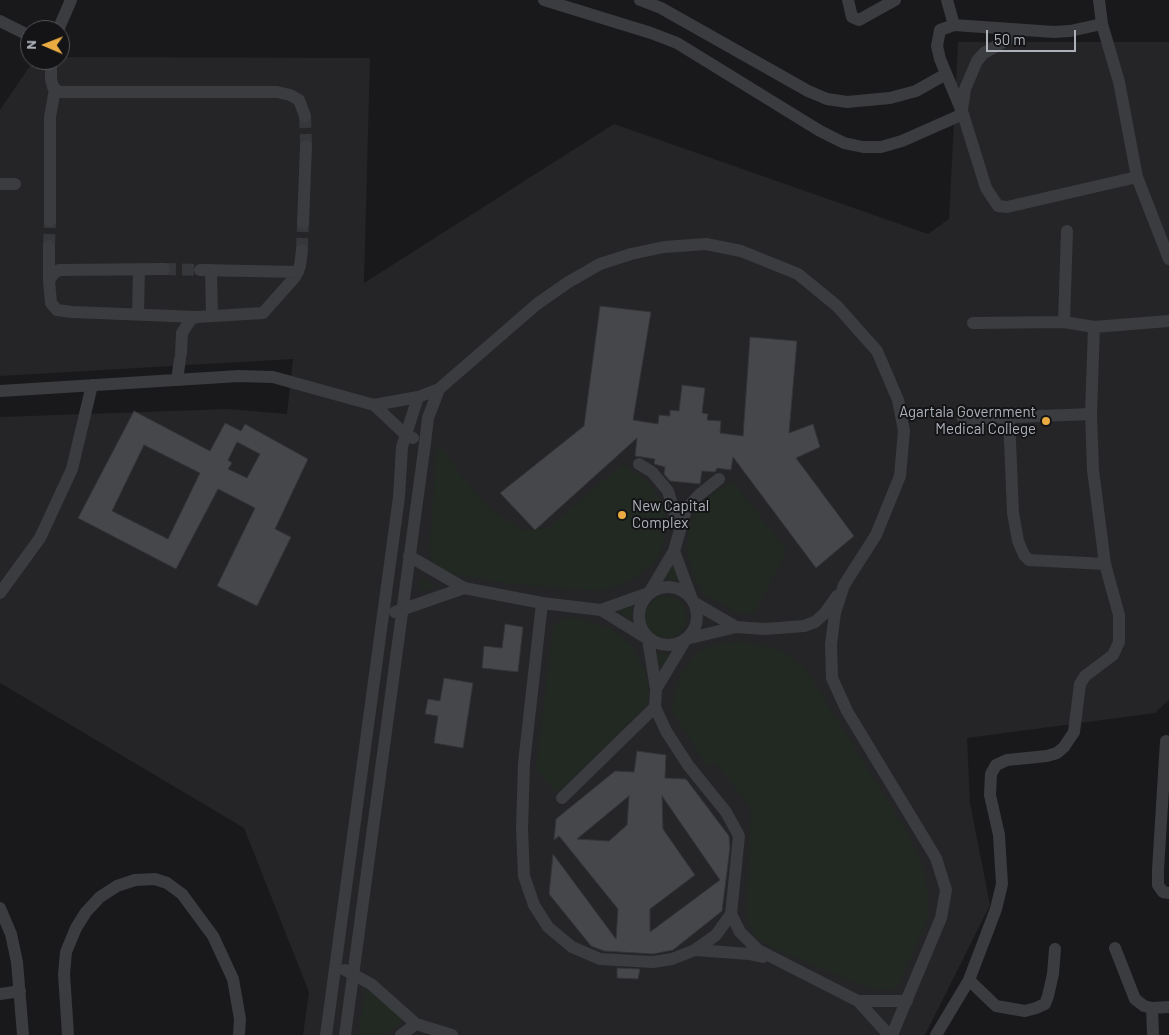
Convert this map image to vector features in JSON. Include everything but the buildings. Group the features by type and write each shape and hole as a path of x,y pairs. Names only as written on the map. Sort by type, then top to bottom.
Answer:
{"street":[{"path":"62,20 71,0"},
{"path":"544,0 651,32 677,43 820,131 844,142 862,147 881,147 924,133 962,112"},
{"path":"640,0 661,4 808,91 827,99 847,102 890,98 916,91 946,74"},
{"path":"848,0 852,16 859,20 895,0"},
{"path":"946,0 954,24"},
{"path":"1099,0 1102,24 1119,82 1137,177 1169,259"},
{"path":"0,21 20,31"},
{"path":"1102,24 1070,31 1024,30 954,24 940,30 936,46 962,112 986,188 998,206 1007,207 1137,177"},
{"path":"962,112 965,89 977,61 984,53 1024,30"},
{"path":"50,221 50,117 55,89 51,79 51,70"},
{"path":"55,89 59,92 84,94 277,92 290,94 299,100 305,116"},
{"path":"303,223 306,146"},
{"path":"0,184 15,184"},
{"path":"1064,322 1066,231"},
{"path":"0,392 177,380 273,377 374,405 418,397 439,389 536,304 600,264 631,254 664,247 706,244 741,251 798,274 837,306 878,351 898,400 904,431 900,476 876,535 825,612 815,622 804,626 765,629 736,627 667,646 648,639 601,610 542,603 464,588 409,556"},
{"path":"49,246 50,303 57,310 197,317 263,313 282,294 298,272 302,250"},
{"path":"138,314 140,269"},
{"path":"49,281 53,274 60,270 164,269"},
{"path":"212,316 206,270 298,272"},
{"path":"177,380 185,326 197,317"},
{"path":"973,322 1064,322 1094,327 1169,322"},
{"path":"936,1035 970,980 996,909 1002,884 999,835 990,795 991,774 996,765 1007,760 1057,753 1074,732 1080,684 1085,676 1114,655 1119,642 1118,616 1104,564 1093,470 1091,414 1094,327"},
{"path":"0,593 40,538 72,469 92,385"},
{"path":"345,1035 428,418 439,389"},
{"path":"326,1035 399,497 402,448 418,397"},
{"path":"374,405 407,436 425,442"},
{"path":"963,419 1091,414"},
{"path":"1010,417 1013,513 1018,540 1024,555 1029,560 1104,564"},
{"path":"639,464 652,472 668,491 679,528"},
{"path":"542,603 524,763 522,829 524,876 534,905 548,927 572,947 600,959 653,962 672,959 695,950 716,935 731,914 739,836 726,812 688,765 666,731 655,707 656,689 648,639 642,630 638,610 674,551 679,528 686,509 699,495 719,480"},
{"path":"656,689 686,640 693,632 696,622 697,612 674,551"},
{"path":"731,914 740,932 748,941 771,958 858,1002 890,1035 907,1001 941,918 946,890 936,858 847,711 832,678 831,644 835,613 844,585"},
{"path":"383,615 402,611 464,588"},
{"path":"601,610 658,588 673,588 687,594 693,602 736,627"},
{"path":"562,798 655,707"},
{"path":"1166,741 1158,885 1162,892 1169,893"},
{"path":"68,1035 64,974 66,952 76,928 86,912 100,897 117,886 135,880 155,879 167,883 182,894 213,936 233,979 240,1019 239,1035"},
{"path":"0,908 11,934 20,991 23,1035"},
{"path":"1115,948 1136,999 1144,1006 1152,1008 1169,1007"},
{"path":"970,980 996,1006 1025,1011 1036,1008 1046,1004 1053,974 1055,949"},
{"path":"695,950 749,954 771,958"},
{"path":"336,967 352,973 371,984 416,1024 452,1035"},
{"path":"0,994 20,991"},
{"path":"858,1002 907,1001"},
{"path":"1152,1008 1154,1035"},
{"path":"401,1035 416,1024"}],"shaded area":[{"path":"958,42 1169,42 1169,700 1155,713 967,738 970,803 990,905 925,1035 303,1035 309,992 244,828 0,683 0,417 228,409 287,414 293,359 0,376 0,110 27,70 70,70 70,57 370,58 364,283 614,124 928,234 949,219"},
{"path":"437,446 445,452 461,475 491,510 522,530 548,528 623,464 649,482 666,509 663,547 654,563 638,576 619,586 599,591 512,584 454,574 434,565 429,553"},
{"path":"734,482 787,551 753,615 734,611 703,593 692,573 687,552 689,527 697,508 713,492"},
{"path":"674,564 680,582 665,578"},
{"path":"420,577 436,586 419,591"},
{"path":"670,596 678,599 684,605 687,617 684,629 678,635 662,638 654,635 648,629 645,613 648,605 654,599"},
{"path":"633,603 631,620 616,609"},
{"path":"572,617 609,628 631,644 645,672 649,693 648,704 557,793 536,770 553,627 564,618"},
{"path":"741,641 781,650 805,668 904,827 923,867 929,899 927,921 897,988 882,990 869,988 768,946 755,936 749,924 747,913 751,808 715,762 707,767 671,709 680,675 695,654 708,646"},
{"path":"655,653 670,654 662,668"},
{"path":"367,985 403,1021 384,1035 358,1035"}],"tunnel":[{"path":"305,116 306,146"},
{"path":"49,246 50,221"},
{"path":"302,250 303,223"},
{"path":"164,269 200,270"}],"place":[{"name":"Agartala Government Medical College","path":"1046,421"},
{"name":"New Capital Complex","path":"622,515"}]}
